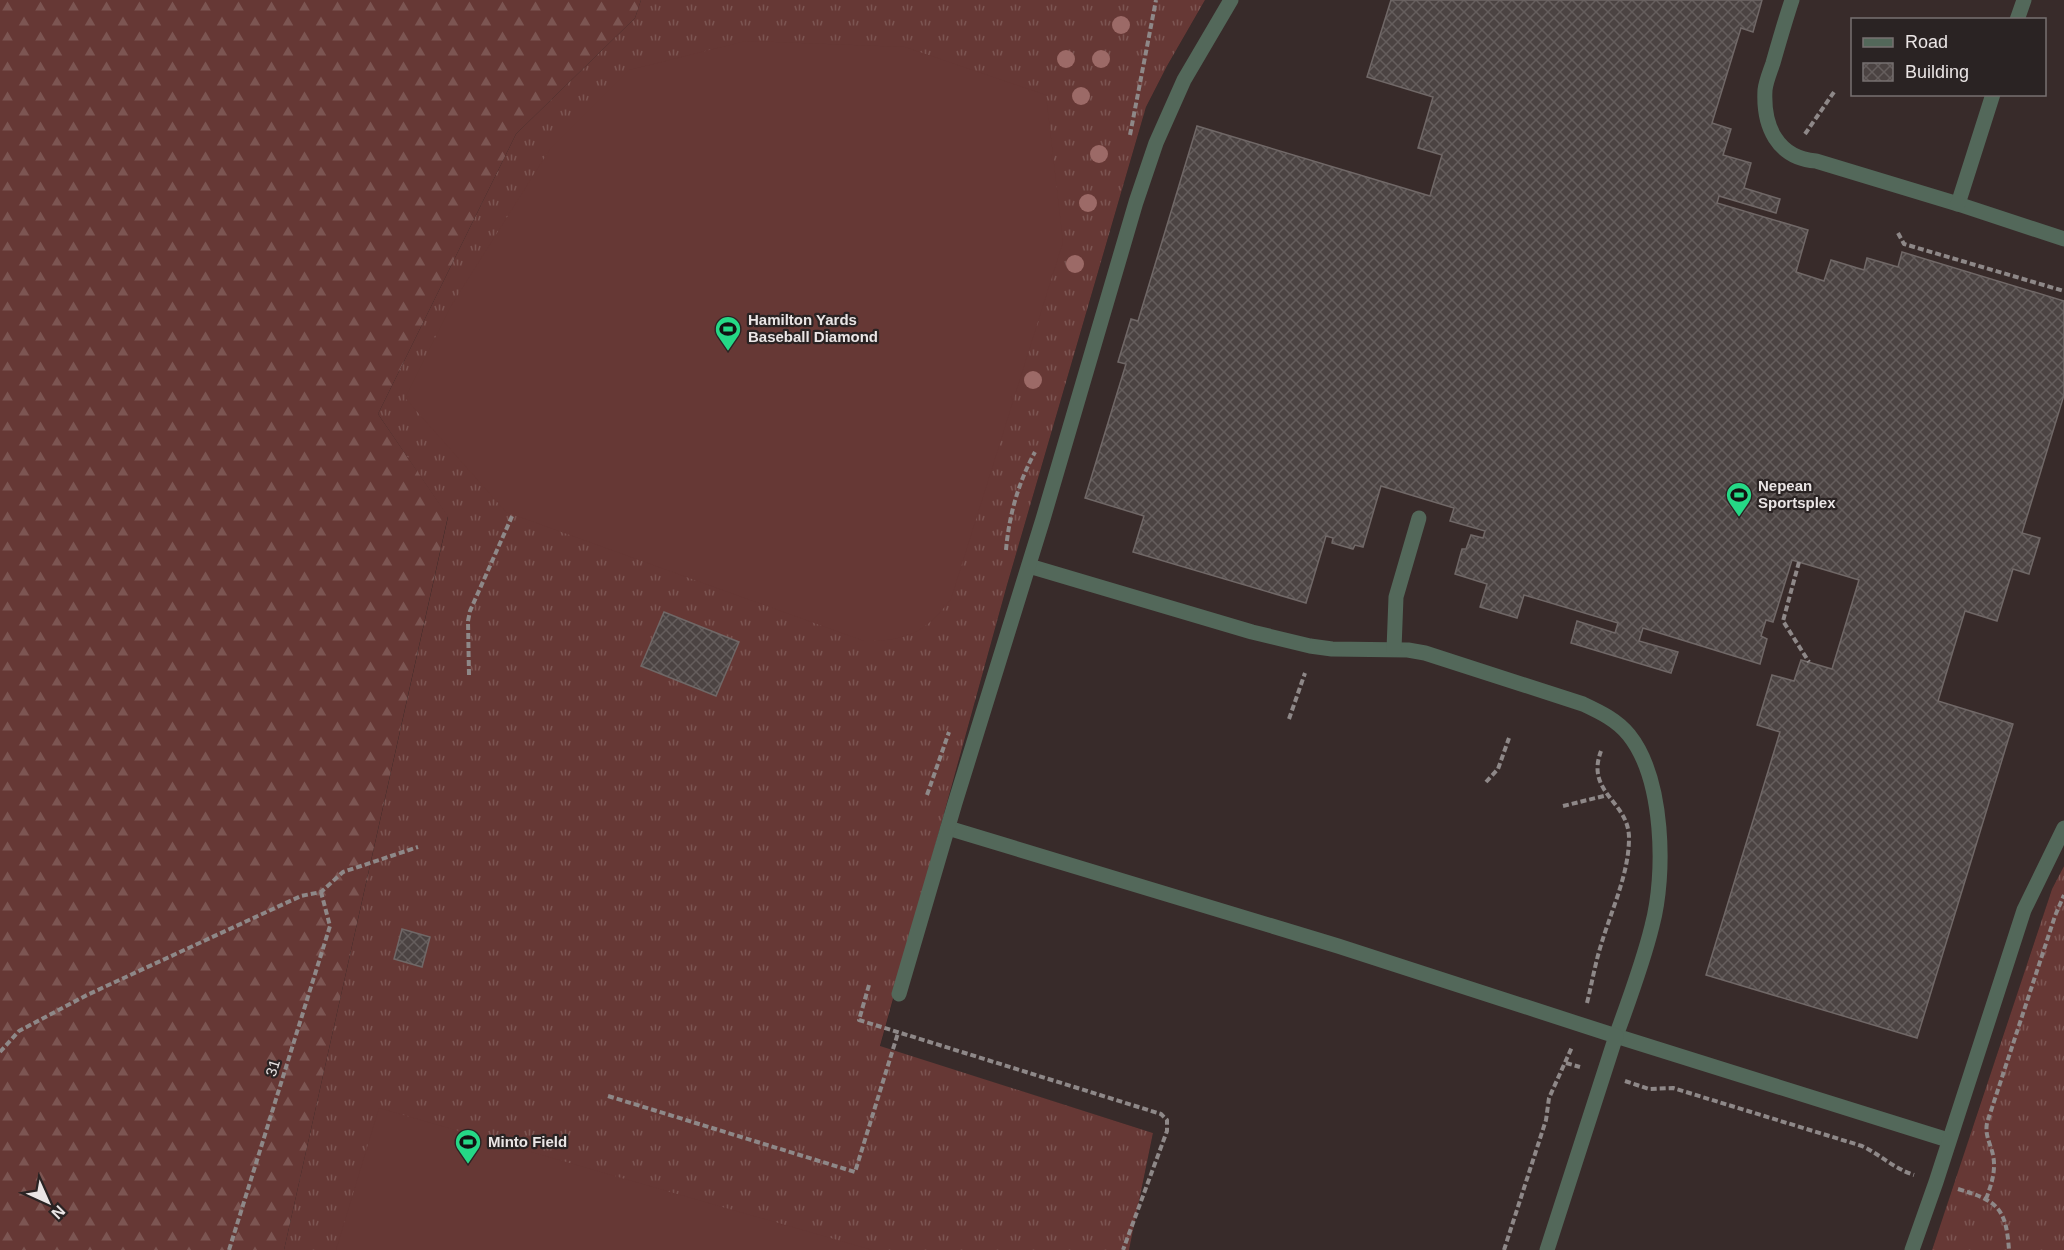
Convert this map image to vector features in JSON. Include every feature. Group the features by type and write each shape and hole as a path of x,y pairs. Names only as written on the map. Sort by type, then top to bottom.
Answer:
{"lane":[{"path":"899,994 1029,566 1136,202 1156,142 1184,80 1231,0"},
{"path":"1792,0 1765,88 1769,126 1778,144 1803,160 1816,161 2064,239"},
{"path":"2018,18 2024,0"},
{"path":"1958,204 1992,96"},
{"path":"1394,649 1396,597 1419,518"},
{"path":"1029,566 1252,632 1310,646 1332,649 1394,649 1425,653 1583,704 1618,723 1630,736 1649,779 1657,809 1660,847 1659,883 1653,925 1547,1250"},
{"path":"948,828 1338,946 1948,1140"},
{"path":"1912,1250 2024,910 2064,828"}],"path":[{"path":"1803,137 1834,92"},
{"path":"1898,233 1904,244 2064,291"},
{"path":"469,675 468,621 470,611 513,514"},
{"path":"1799,562 1783,621 1809,662"},
{"path":"1289,719 1305,673"},
{"path":"1486,782 1498,769 1509,738"},
{"path":"1587,1004 1600,947 1624,872 1628,850 1628,828 1623,816 1598,778 1596,766 1600,751"},
{"path":"1563,806 1608,795"},
{"path":"0,1052 19,1031 87,995 301,896 321,892 343,872 418,847"},
{"name":"31","path":"229,1250 330,926 321,892"},
{"path":"1986,1199 1994,1175 1994,1162 1986,1132 1987,1123 2055,916 2064,895"},
{"path":"869,985 859,1020 1161,1114 1167,1120 1167,1131 1124,1250"},
{"path":"608,1096 855,1172 898,1033"},
{"path":"1504,1250 1546,1120 1549,1098 1573,1044"},
{"path":"1566,1063 1585,1069"},
{"path":"1623,1081 1649,1089 1673,1088 1862,1146 1882,1157 1889,1165 1917,1176"},
{"path":"1954,1188 1986,1199 1999,1209 2005,1218 2009,1250"}],"shaded area":[{"path":"1205,0 2064,0 2064,866 2052,889 1932,1250 1129,1250 1153,1133 880,1047 1007,585 1146,107"}],"green space":[{"path":"0,0 641,0 635,18 516,134 378,414 448,516 284,1250 0,1250"},
{"path":"641,0 1205,0 1146,107 1007,585 880,1046 1153,1133 1129,1250 284,1250 448,517 378,414 516,134 635,18"},
{"name":"Hamilton Yards Baseball Diamond","path":"746,41 905,47 1046,95 1063,242 951,599 932,620 904,637 864,641 506,512 405,398 451,306 550,149 629,70"},
{"path":"2064,866 2064,1250 1932,1250 2052,889"},
{"name":"Minto Field","path":"379,1108 872,1250 336,1250"}],"building":[{"name":"Nepean Sportsplex","path":"1391,0 1762,0 1753,32 1741,28 1712,123 1731,129 1723,155 1751,163 1744,188 1780,199 1776,213 1719,196 1717,203 1808,230 1796,272 1824,281 1831,260 1864,270 1867,258 1898,267 1902,252 2064,301 2064,395 2022,533 2040,538 2029,574 2013,569 1997,621 1965,611 1938,701 2013,724 1917,1038 1706,975 1780,732 1757,725 1772,675 1794,681 1801,660 1832,669 1859,580 1792,560 1773,622 1766,620 1761,636 1767,639 1760,664 1643,628 1639,641 1678,652 1671,673 1571,643 1577,621 1615,633 1618,623 1524,595 1517,618 1480,607 1487,584 1455,574 1462,549 1466,549 1471,535 1483,538 1485,531 1450,521 1454,508 1381,486 1363,547 1355,545 1353,549 1332,543 1333,538 1326,536 1306,603 1133,552 1144,516 1085,498 1126,364 1118,362 1131,319 1138,321 1197,126 1430,196 1442,155 1418,148 1433,97 1367,77"},
{"path":"664,612 739,642 716,696 641,666"},
{"path":"402,929 430,937 422,967 394,959"}],"place":[{"name":"Hamilton Yards Baseball Diamond","path":"728,352"},
{"name":"Nepean Sportsplex","path":"1739,518"},
{"name":"Minto Field","path":"468,1165"}]}
